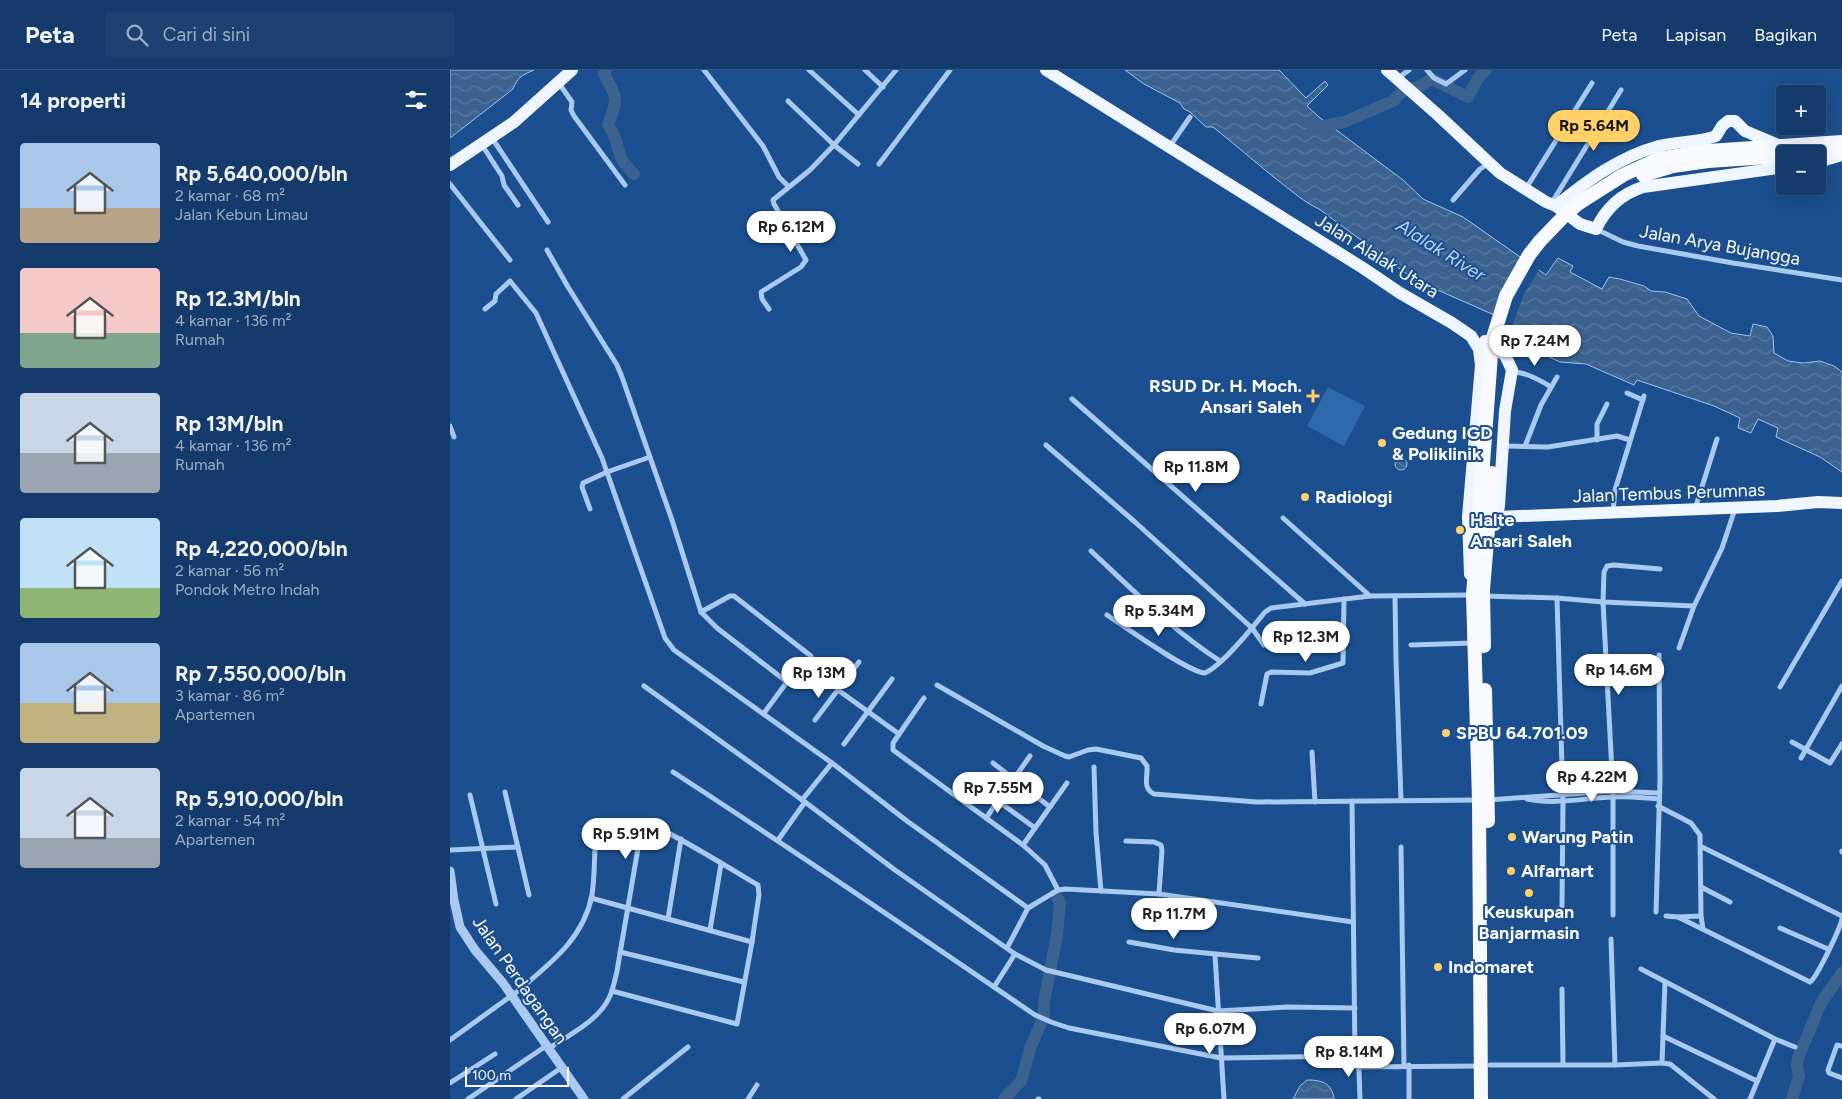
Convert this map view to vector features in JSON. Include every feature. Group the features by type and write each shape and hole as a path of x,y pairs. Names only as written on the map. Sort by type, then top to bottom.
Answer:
{"highway":[{"path":"1822,145 1842,142"},
{"path":"1483,800 1475,643 1478,593 1489,509 1492,341 1506,296 1540,241 1565,215 1608,184 1639,167 1658,159 1776,151"},
{"path":"1826,154 1842,154"},
{"path":"1478,593 1483,800 1485,1065 1481,1099"},
{"path":"1485,1065 1490,1099"}],"main road":[{"path":"450,166 527,111 572,70"},
{"name":"Jalan Alalak Utara","path":"1046,70 1170,146 1407,298 1452,323 1482,344 1505,355 1510,363 1512,372"},
{"path":"1397,78 1500,174 1554,205 1580,224 1596,229 1600,220 1616,201 1643,186 1776,168"},
{"path":"1554,205 1601,172 1626,158 1658,147 1690,140 1709,139 1716,136 1722,126 1728,121 1735,121 1745,131 1776,148"},
{"path":"1826,159 1842,154"},
{"path":"1478,593 1469,562 1468,517 1482,344"},
{"path":"1478,593 1489,509 1512,372"},
{"name":"Jalan Tembus Perumnas","path":"1489,509 1613,513 1842,502"}],"street":[{"path":"704,70 763,146 779,177 788,186"},
{"path":"809,70 859,115"},
{"path":"865,70 883,87"},
{"path":"769,309 762,300 761,292 801,267 806,260 774,204 775,198 810,170 834,145 896,70"},
{"path":"879,164 950,70"},
{"path":"1397,78 1409,70"},
{"path":"1427,70 1434,78 1446,84 1465,70"},
{"path":"558,82 572,102 571,110 574,116 625,185"},
{"path":"1525,190 1592,84"},
{"path":"1554,205 1620,90"},
{"path":"788,101 834,145 858,164"},
{"path":"1170,146 1190,117"},
{"path":"487,141 504,185 518,205"},
{"path":"487,141 548,222"},
{"path":"1453,200 1488,163"},
{"path":"450,184 510,260"},
{"name":"Jalan Arya Bujangga","path":"1596,229 1623,242 1638,246 1842,280"},
{"path":"547,250 617,365 672,520 701,612 716,628 786,682 793,681 811,660 810,656 734,596 730,596 701,612"},
{"path":"485,309 495,301 496,294 510,281 536,313 607,472 665,638 674,650 832,762 907,822 1028,908"},
{"path":"1512,372 1524,374 1551,387"},
{"path":"1525,446 1541,405 1557,376"},
{"path":"1613,513 1615,490 1643,398 1627,393"},
{"path":"1072,398 1305,604"},
{"path":"1597,440 1597,424 1607,404"},
{"path":"450,426 454,437"},
{"path":"1501,446 1548,447 1617,436 1630,440"},
{"path":"1695,509 1718,439"},
{"path":"1046,445 1252,628 1264,645"},
{"path":"590,509 583,485 586,482 650,456"},
{"path":"1679,648 1694,606 1722,548 1736,508"},
{"path":"1283,518 1370,596"},
{"path":"1091,551 1169,622 1202,650 1220,661"},
{"path":"1613,915 1613,794 1603,602 1604,572 1607,566 1660,568"},
{"path":"1780,687 1842,581"},
{"path":"1107,615 1168,655 1200,673 1208,672 1271,608 1370,596 1478,593 1694,606"},
{"path":"1395,596 1401,800"},
{"path":"1557,598 1562,798 1562,908"},
{"path":"1261,704 1267,674 1271,672 1310,673 1343,662 1344,599"},
{"path":"1411,645 1475,643"},
{"path":"1656,912 1660,763 1659,654"},
{"path":"815,720 859,662"},
{"path":"844,744 892,679"},
{"path":"764,713 786,682"},
{"path":"937,685 1043,746 1065,756 1069,757 1096,749 1141,758 1147,766 1146,788 1154,794 1257,802 1524,799 1535,801 1613,794 1659,796"},
{"path":"644,686 804,801 895,870 1015,954 1046,970 1218,1011 1288,1007 1355,1008"},
{"path":"1801,758 1842,686"},
{"path":"838,690 899,734"},
{"path":"924,698 893,743 895,751 1023,845 1045,865 1057,891"},
{"path":"1792,742 1830,763 1842,744"},
{"path":"1312,752 1315,802"},
{"path":"986,818 1030,756"},
{"path":"778,840 832,762"},
{"path":"993,763 1050,807"},
{"path":"1094,767 1096,833 1101,891"},
{"path":"673,772 778,840 818,869 1039,1017 1051,1022 1087,1032 1221,1058 1355,1056"},
{"path":"973,783 1035,828"},
{"path":"1023,845 1068,783"},
{"path":"505,792 528,895"},
{"path":"470,795 496,904"},
{"path":"1352,801 1355,1056 1358,1067 1360,1099"},
{"path":"1658,806 1682,817 1696,827 1700,835 1702,847 1700,916 1703,929"},
{"path":"468,1099 598,1015 605,1006 612,992 642,825 647,822 681,839 759,886 752,942 738,1022 736,1024 612,992"},
{"path":"450,1040 511,996 568,946 584,921 591,898 596,834"},
{"path":"668,919 681,839"},
{"path":"1126,841 1154,842 1161,845 1159,894"},
{"path":"450,850 518,847"},
{"path":"1401,847 1406,1066 1409,1099"},
{"path":"1678,917 1810,982 1814,979 1840,929 1842,917 1702,847"},
{"path":"710,930 721,864"},
{"name":"Jalan Perdagangan","path":"450,871 460,927 475,950 503,983 584,1099"},
{"path":"1701,887 1730,902"},
{"path":"1007,948 1028,908 1057,891 1159,894 1353,922"},
{"path":"591,898 752,942"},
{"path":"1666,916 1700,916"},
{"path":"1780,928 1828,949"},
{"path":"1611,939 1615,1065"},
{"path":"1129,942 1215,955 1258,958"},
{"path":"620,952 744,982"},
{"path":"994,987 1015,954"},
{"path":"1215,955 1224,1099"},
{"path":"1641,969 1775,1039 1795,1047"},
{"path":"1662,1063 1664,982"},
{"path":"1562,989 1563,1064"},
{"path":"1663,1036 1758,1081"},
{"path":"1750,1099 1775,1039"},
{"path":"1841,1045 1837,1045 1828,1072 1842,1078"},
{"path":"623,1099 688,1047"},
{"path":"450,1083 495,1054"},
{"path":"1358,1067 1662,1063 1670,1064 1714,1099"},
{"path":"516,1099 561,1068"},
{"path":"748,1099 757,1085"}],"shaded area":[{"path":"1328,387 1365,406 1344,446 1307,426"}],"water":[{"path":"450,70 534,70 521,76 513,89 450,138"},
{"name":"Alalak River","path":"1125,70 1279,70 1306,98 1325,81 1328,85 1307,106 1319,117 1403,180 1423,199 1463,217 1546,275 1558,258 1573,266 1570,272 1602,289 1609,277 1644,286 1651,291 1665,292 1687,299 1699,316 1731,333 1750,336 1753,324 1767,327 1773,336 1774,353 1788,361 1803,363 1820,361 1834,366 1842,372 1842,472 1820,457 1776,437 1778,428 1758,419 1751,433 1738,428 1740,418 1714,406 1637,380 1634,385 1586,364 1560,362 1545,355 1544,347 1511,333 1492,314 1415,280 1319,209 1299,197 1213,127 1206,127 1184,109 1180,103 1144,84"},
{"path":"1399,458 1403,458 1407,464 1403,470 1399,470 1395,466 1395,462"},
{"path":"1307,1080 1322,1082 1329,1086 1334,1099 1293,1099 1300,1086"}],"pier":[{"path":"1522,256 1540,268 1523,296 1509,334 1492,317 1504,287"}],"waterway":[{"path":"606,70 604,74 615,99 614,109 608,125 613,133 623,161 634,174"},
{"path":"1313,128 1344,122 1393,101 1403,91 1420,86 1432,79 1468,97 1478,78 1486,70"},
{"path":"1004,1099 1021,1081 1031,1046 1044,1016 1044,1001 1057,935 1060,903 1057,897"},
{"path":"1792,1099 1799,1076 1798,1058 1821,1003 1842,973"}],"place":[{"name":"RSUD Dr. H. Moch. Ansari Saleh","path":"1313,396"},
{"name":"Gedung IGD & Poliklinik","path":"1382,443"},
{"name":"Radiologi","path":"1305,497"},
{"name":"Halte Ansari Saleh","path":"1460,530"},
{"name":"SPBU 64.701.09","path":"1446,733"},
{"name":"Warung Patin","path":"1512,837"},
{"name":"Alfamart","path":"1511,871"},
{"name":"Keuskupan Banjarmasin","path":"1529,893"},
{"name":"Indomaret","path":"1438,967"}]}
